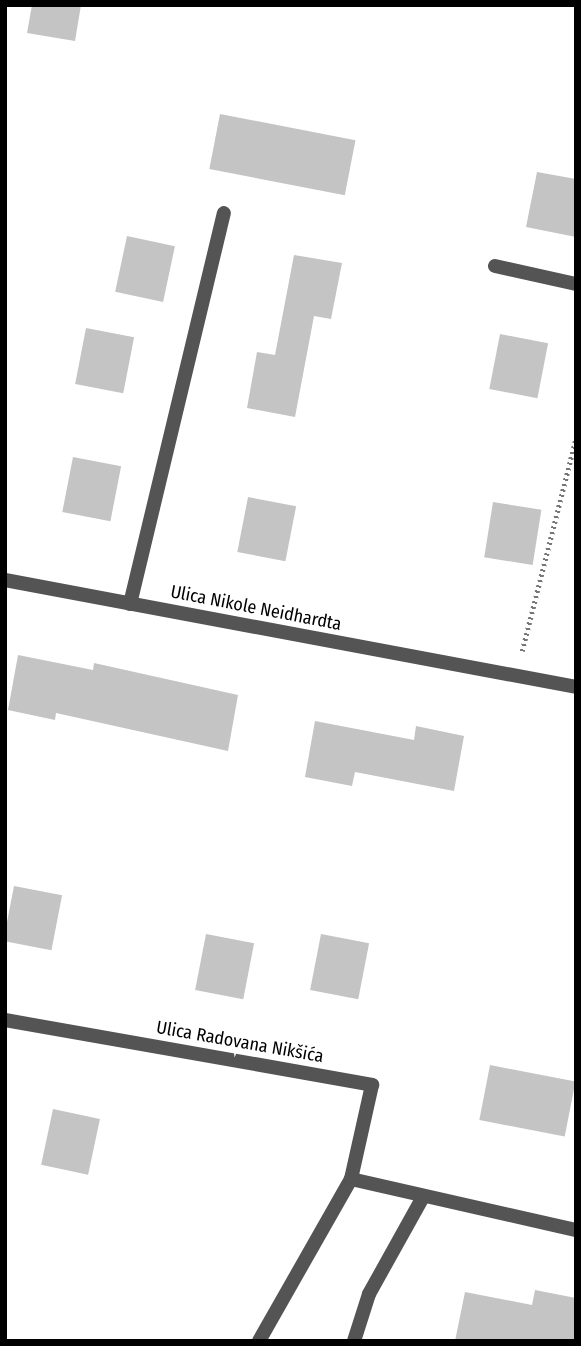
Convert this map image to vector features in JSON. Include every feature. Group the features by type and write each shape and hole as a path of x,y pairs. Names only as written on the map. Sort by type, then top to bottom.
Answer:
{"street":[{"path":"130,604 224,213"},
{"path":"495,266 576,284"},
{"name":"Ulica Nikole Neidhardta","path":"5,580 576,687"},
{"name":"Ulica Radovana Nikšića","path":"5,1020 372,1085 351,1179"},
{"path":"259,1341 351,1179 576,1230"},
{"path":"354,1341 369,1294 424,1196"}],"path":[{"path":"521,655 576,438"}],"building":[{"path":"32,5 81,5 75,41 27,33"},
{"path":"220,114 355,140 345,195 209,169"},
{"path":"537,172 576,179 576,237 526,227"},
{"path":"127,236 175,246 163,302 115,292"},
{"path":"294,255 342,263 331,319 314,316 295,417 247,408 257,352 275,355"},
{"path":"86,328 134,337 123,393 75,384"},
{"path":"500,334 548,343 537,398 489,389"},
{"path":"73,457 121,466 110,521 62,512"},
{"path":"248,497 296,506 285,561 237,552"},
{"path":"493,502 541,510 533,565 484,557"},
{"path":"18,655 93,670 94,663 238,695 228,751 56,713 55,720 8,710"},
{"path":"315,721 414,740 416,726 464,736 454,791 355,772 352,786 305,777"},
{"path":"14,886 62,895 51,950 5,941"},
{"path":"206,934 254,943 243,999 195,990"},
{"path":"321,934 369,943 358,999 310,990"},
{"path":"490,1065 575,1082 565,1137 479,1120"},
{"path":"53,1109 100,1119 88,1175 41,1165"},
{"path":"535,1290 576,1298 576,1341 455,1341 465,1292 532,1305"}]}
